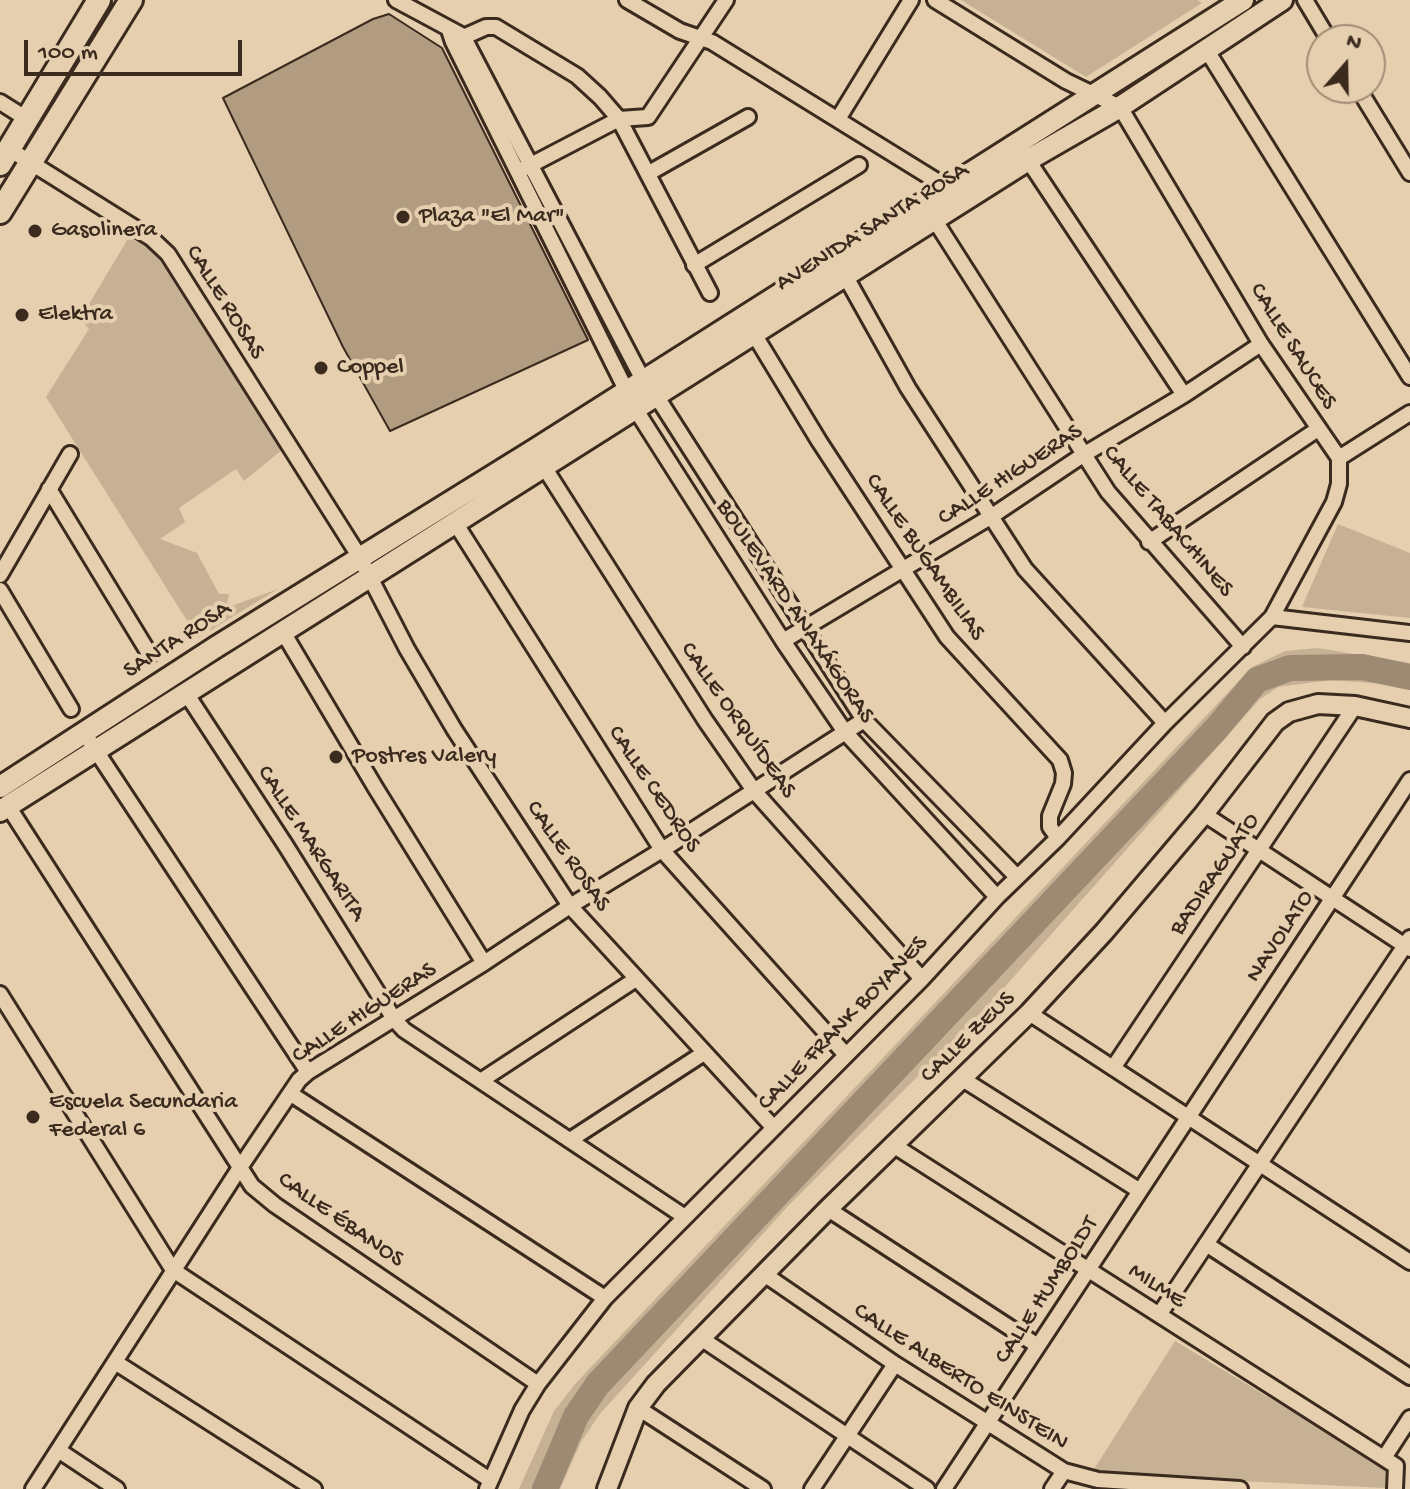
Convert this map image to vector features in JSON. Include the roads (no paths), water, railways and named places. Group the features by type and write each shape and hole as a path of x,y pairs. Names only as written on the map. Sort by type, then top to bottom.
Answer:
{"main road":[{"path":"4,157 99,0"},
{"path":"0,212 131,0"},
{"name":"AVENIDA SANTA ROSA","path":"385,541 636,410 1028,160 1120,107 1282,0"},
{"name":"AVENIDA SANTA ROSA","path":"3,802 97,752 456,524 624,391 948,188 1234,2"},
{"name":"SANTA ROSA","path":"3,802 85,734 385,541"}],"street":[{"path":"396,0 425,6 455,36 532,164 643,380 657,397"},
{"path":"627,0 671,26 700,40 712,42 948,188"},
{"path":"518,172 619,119 648,117 726,0"},
{"path":"838,119 911,0"},
{"path":"935,0 1066,81 1120,107"},
{"path":"1305,0 1319,24"},
{"path":"455,36 496,27 583,81 619,119 710,293"},
{"path":"455,36 518,172 636,410"},
{"path":"1206,49 1410,377"},
{"path":"0,102 27,119"},
{"path":"1368,104 1410,173"},
{"name":"CALLE SAUCES","path":"1120,107 1261,344 1339,458"},
{"path":"649,173 748,117"},
{"name":"CALLE ROSAS","path":"4,157 31,162 161,246 359,556"},
{"path":"1028,160 1184,395"},
{"path":"694,265 859,165"},
{"name":"CALLE TABACHINES","path":"934,219 1108,492 1243,647"},
{"path":"846,277 908,388 1036,584 1165,723"},
{"name":"CALLE BUGAMBILIAS","path":"754,334 819,441 947,637 1060,760 1063,784 1050,816 1050,827 1058,838"},
{"name":"CALLE HIGUERAS","path":"783,641 992,516 1261,344"},
{"name":"BOULEVARD ANAXÁGORAS","path":"657,397 864,720 1017,877"},
{"name":"BOULEVARD ANAXÁGORAS","path":"636,410 783,641 845,732 997,897"},
{"path":"1410,413 1339,458 1341,471 1334,502 1272,617 1410,633"},
{"path":"1149,542 1318,429"},
{"path":"0,575 70,454"},
{"name":"CALLE ORQUÍDEAS","path":"539,459 705,720 755,792 922,979"},
{"path":"49,489 150,655"},
{"name":"CALLE CEDROS","path":"456,524 662,850 846,1055"},
{"path":"359,556 369,578"},
{"name":"CALLE ROSAS","path":"369,578 454,729 570,906 774,1128"},
{"path":"0,590 71,709"},
{"name":"CALLE FRANK BOYANES","path":"488,1485 522,1410 538,1384 605,1298 922,979 1165,723 1272,617"},
{"path":"283,632 484,963"},
{"name":"CALLE MARGARITA","path":"186,693 394,1019 404,1030 685,1217"},
{"name":"CALLE ZEUS","path":"607,1489 638,1408 656,1384 828,1209 1029,1013 1104,932 1204,814 1275,722 1304,706 1355,706 1410,718"},
{"name":"BADIRAGUATO","path":"1113,1068 1355,706"},
{"name":"CALLE HIGUERAS","path":"33,1489 115,1362 179,1275 239,1169 308,1072 755,792 864,720"},
{"path":"85,734 308,1072"},
{"name":"NAVOLATO","path":"1188,1117 1410,780"},
{"name":"CALLE ÉBANOS","path":"3,802 252,1186 275,1205 538,1384"},
{"path":"1159,1315 1408,944 1204,814"},
{"path":"482,1080 636,979"},
{"path":"0,994 179,1275 488,1485"},
{"path":"1029,1013 1410,1262"},
{"path":"570,1140 704,1053"},
{"path":"961,1078 1140,1191"},
{"path":"291,1094 605,1298"},
{"name":"CALLE HUMBOLDT","path":"944,1489 1188,1117"},
{"name":"MILME","path":"893,1145 1390,1462"},
{"path":"828,1209 1038,1346"},
{"path":"1206,1244 1410,1377"},
{"name":"CALLE ALBERTO EINSTEIN","path":"764,1274 895,1364 1064,1471 1098,1480 1240,1489"},
{"path":"702,1339 927,1489"},
{"path":"115,1362 314,1489"},
{"path":"812,1489 895,1364"},
{"path":"638,1408 763,1489"},
{"path":"1395,1489 1390,1462 1410,1418"},
{"path":"58,1450 117,1489"},
{"path":"1052,1489 1064,1471"}],"waterway":[{"path":"545,1489 576,1416 598,1384 1216,729 1257,680 1290,668 1362,667 1410,677"}],"place":[{"name":"Plaza \"El Mar\"","path":"403,217"},
{"name":"Gasolinera","path":"35,231"},
{"name":"Elektra","path":"22,315"},
{"name":"Coppel","path":"321,368"},
{"name":"Postres Valery","path":"336,757"},
{"name":"Escuela Secundaria Federal 6","path":"33,1117"}]}
